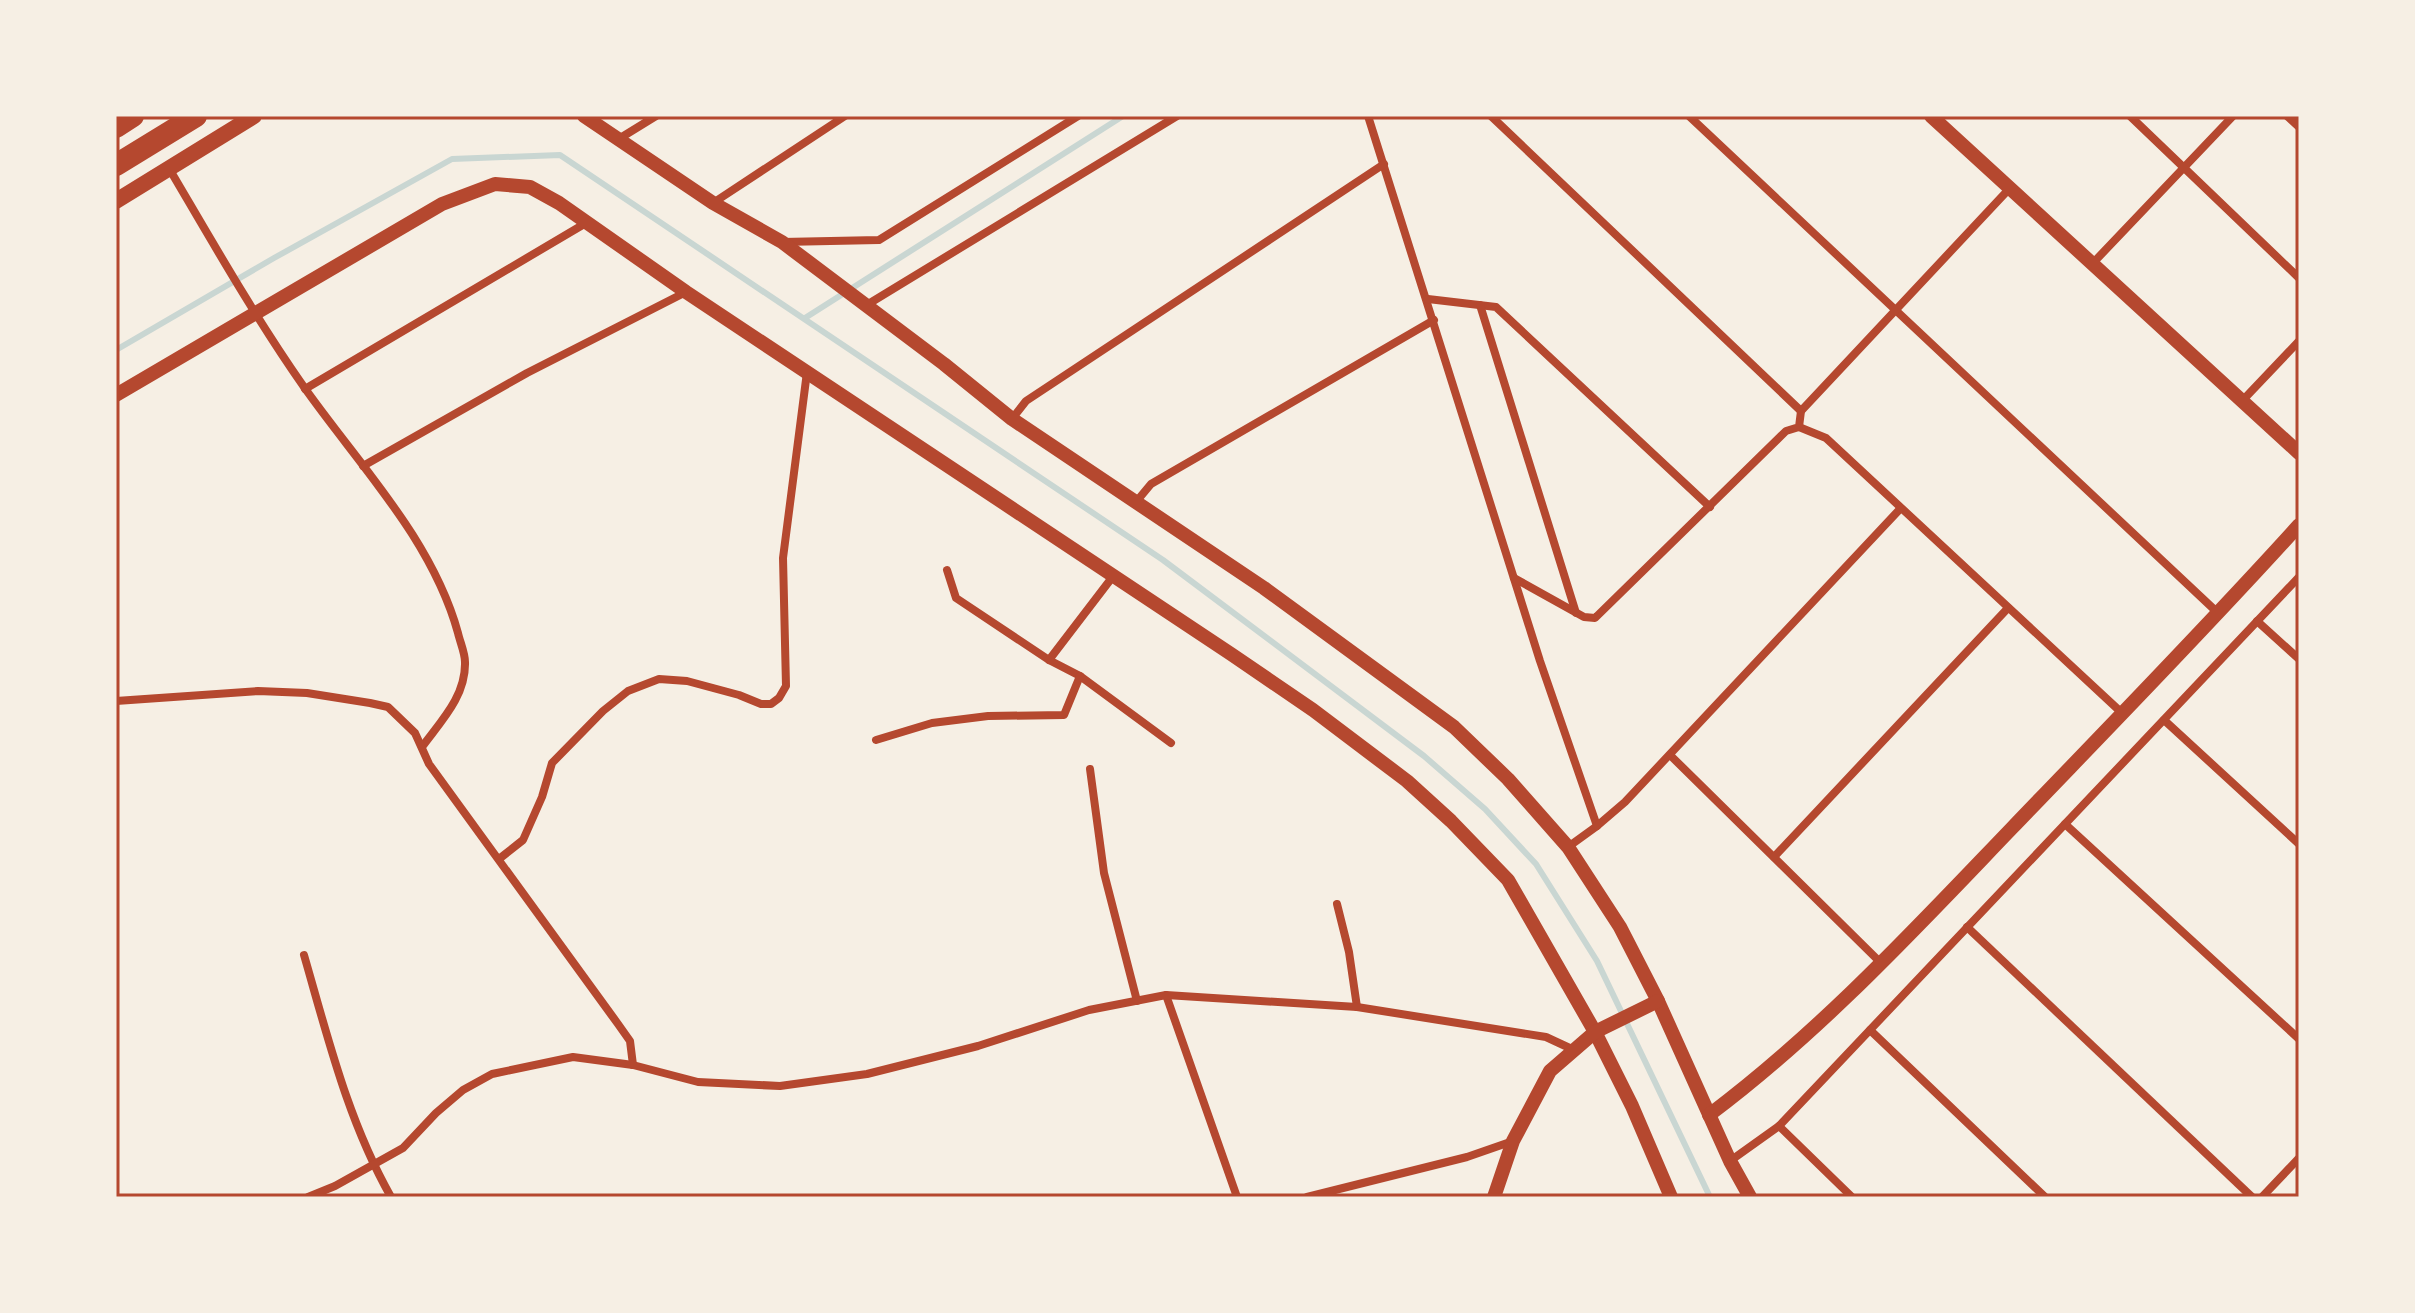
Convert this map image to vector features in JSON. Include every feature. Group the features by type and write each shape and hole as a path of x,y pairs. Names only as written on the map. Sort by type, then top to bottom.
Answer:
{"highway":[{"path":"116,127 133,116"},
{"path":"116,165 196,116"}],"main road":[{"path":"116,201 254,116"}],"street":[{"path":"584,116 713,203 782,242 1012,419 1264,588 1454,727 1508,779 1568,847 1620,927 1658,1001 1730,1161 1750,1197"},
{"path":"617,140 656,116"},
{"path":"713,203 845,116"},
{"path":"782,242 879,240 1078,116"},
{"path":"861,303 1177,116"},
{"path":"1368,116 1514,578 1597,826"},
{"path":"1491,116 1801,411"},
{"path":"1689,116 2218,613"},
{"path":"2130,116 2299,278"},
{"path":"2093,263 2233,116"},
{"path":"2287,116 2299,127"},
{"path":"1938,118 2299,453"},
{"path":"1012,419 1026,401 1384,164"},
{"path":"170,170 255,314 305,389 394,505 450,603 465,659 464,679 458,698 422,747"},
{"path":"116,395 442,204 495,184 530,187 559,203 686,292 1114,575 1335,726 1407,781 1508,880 1598,1030 1671,1197"},
{"path":"1799,427 1801,411 2010,188"},
{"path":"305,389 586,223"},
{"path":"363,466 527,373 686,292"},
{"path":"1428,299 1496,307 1710,507"},
{"path":"1480,305 1576,613"},
{"path":"1136,503 1151,484 1434,320"},
{"path":"2243,400 2299,341"},
{"path":"499,859 523,840 542,797 552,763 603,711 628,691 659,679 687,681 761,704 771,704 779,698 786,686 783,558 807,372"},
{"path":"1514,578 1589,618 1604,610 1786,431 1799,427 1826,438 2122,713"},
{"path":"1568,847 1625,802 1900,509"},
{"path":"1709,1115 1774,1065 1882,964 2299,525"},
{"path":"947,570 956,598 1049,660 1080,676 1171,743"},
{"path":"1049,660 1114,575"},
{"path":"1730,1161 1779,1126 2299,577"},
{"path":"1774,857 2008,608"},
{"path":"2257,621 2299,659"},
{"path":"876,740 946,721 988,716 1064,715 1080,676"},
{"path":"116,701 258,691 307,693 388,707 415,733 429,764 630,1041 633,1065"},
{"path":"2164,720 2299,844"},
{"path":"1670,755 1882,964"},
{"path":"1090,769 1104,873 1137,1001"},
{"path":"2065,824 2299,1039"},
{"path":"1337,904 1349,952 1357,1007"},
{"path":"1967,927 2252,1197"},
{"path":"304,955 346,1101 373,1165 391,1197"},
{"path":"308,1197 403,1148 463,1090 492,1074 573,1057 633,1065 698,1082 780,1086 867,1074 978,1046 1089,1010 1166,995 1357,1007 1546,1037 1574,1050"},
{"path":"1166,995 1237,1197"},
{"path":"1494,1197 1513,1141 1550,1071 1598,1030 1658,1001"},
{"path":"1870,1030 2045,1197"},
{"path":"1779,1126 1852,1197"},
{"path":"1307,1197 1467,1157 1513,1141"},
{"path":"2262,1197 2299,1158"}],"waterway":[{"path":"805,318 1123,116"},
{"path":"116,350 452,159 560,155 1163,560 1424,756 1485,809 1536,864 1597,961 1710,1197"}]}
